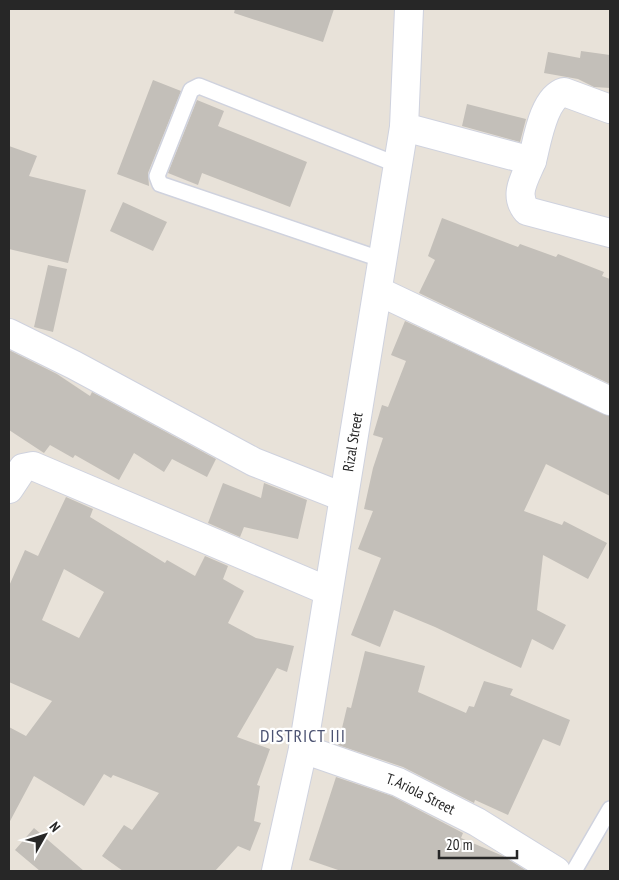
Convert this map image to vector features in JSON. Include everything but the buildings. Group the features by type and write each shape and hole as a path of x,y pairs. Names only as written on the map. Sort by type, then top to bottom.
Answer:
{"street":[{"name":"Rizal Street","path":"276,871 303,749 398,165 404,126 409,9"},
{"path":"610,109 564,92 557,94 551,100 545,114 532,161 520,192 520,203 526,211 610,233"},
{"path":"404,126 532,161"},
{"path":"378,290 610,402"},
{"path":"9,333 74,365 254,462 343,497"},
{"path":"9,488 15,476 23,468 33,466 328,591"},
{"name":"T. Ariola Street","path":"303,749 398,782 477,822 556,871"}],"lane":[{"path":"383,260 160,184 157,176 194,86 199,86 398,165"},
{"path":"574,871 610,809"}],"district":[{"name":"DISTRICT III","path":"303,736"}]}
